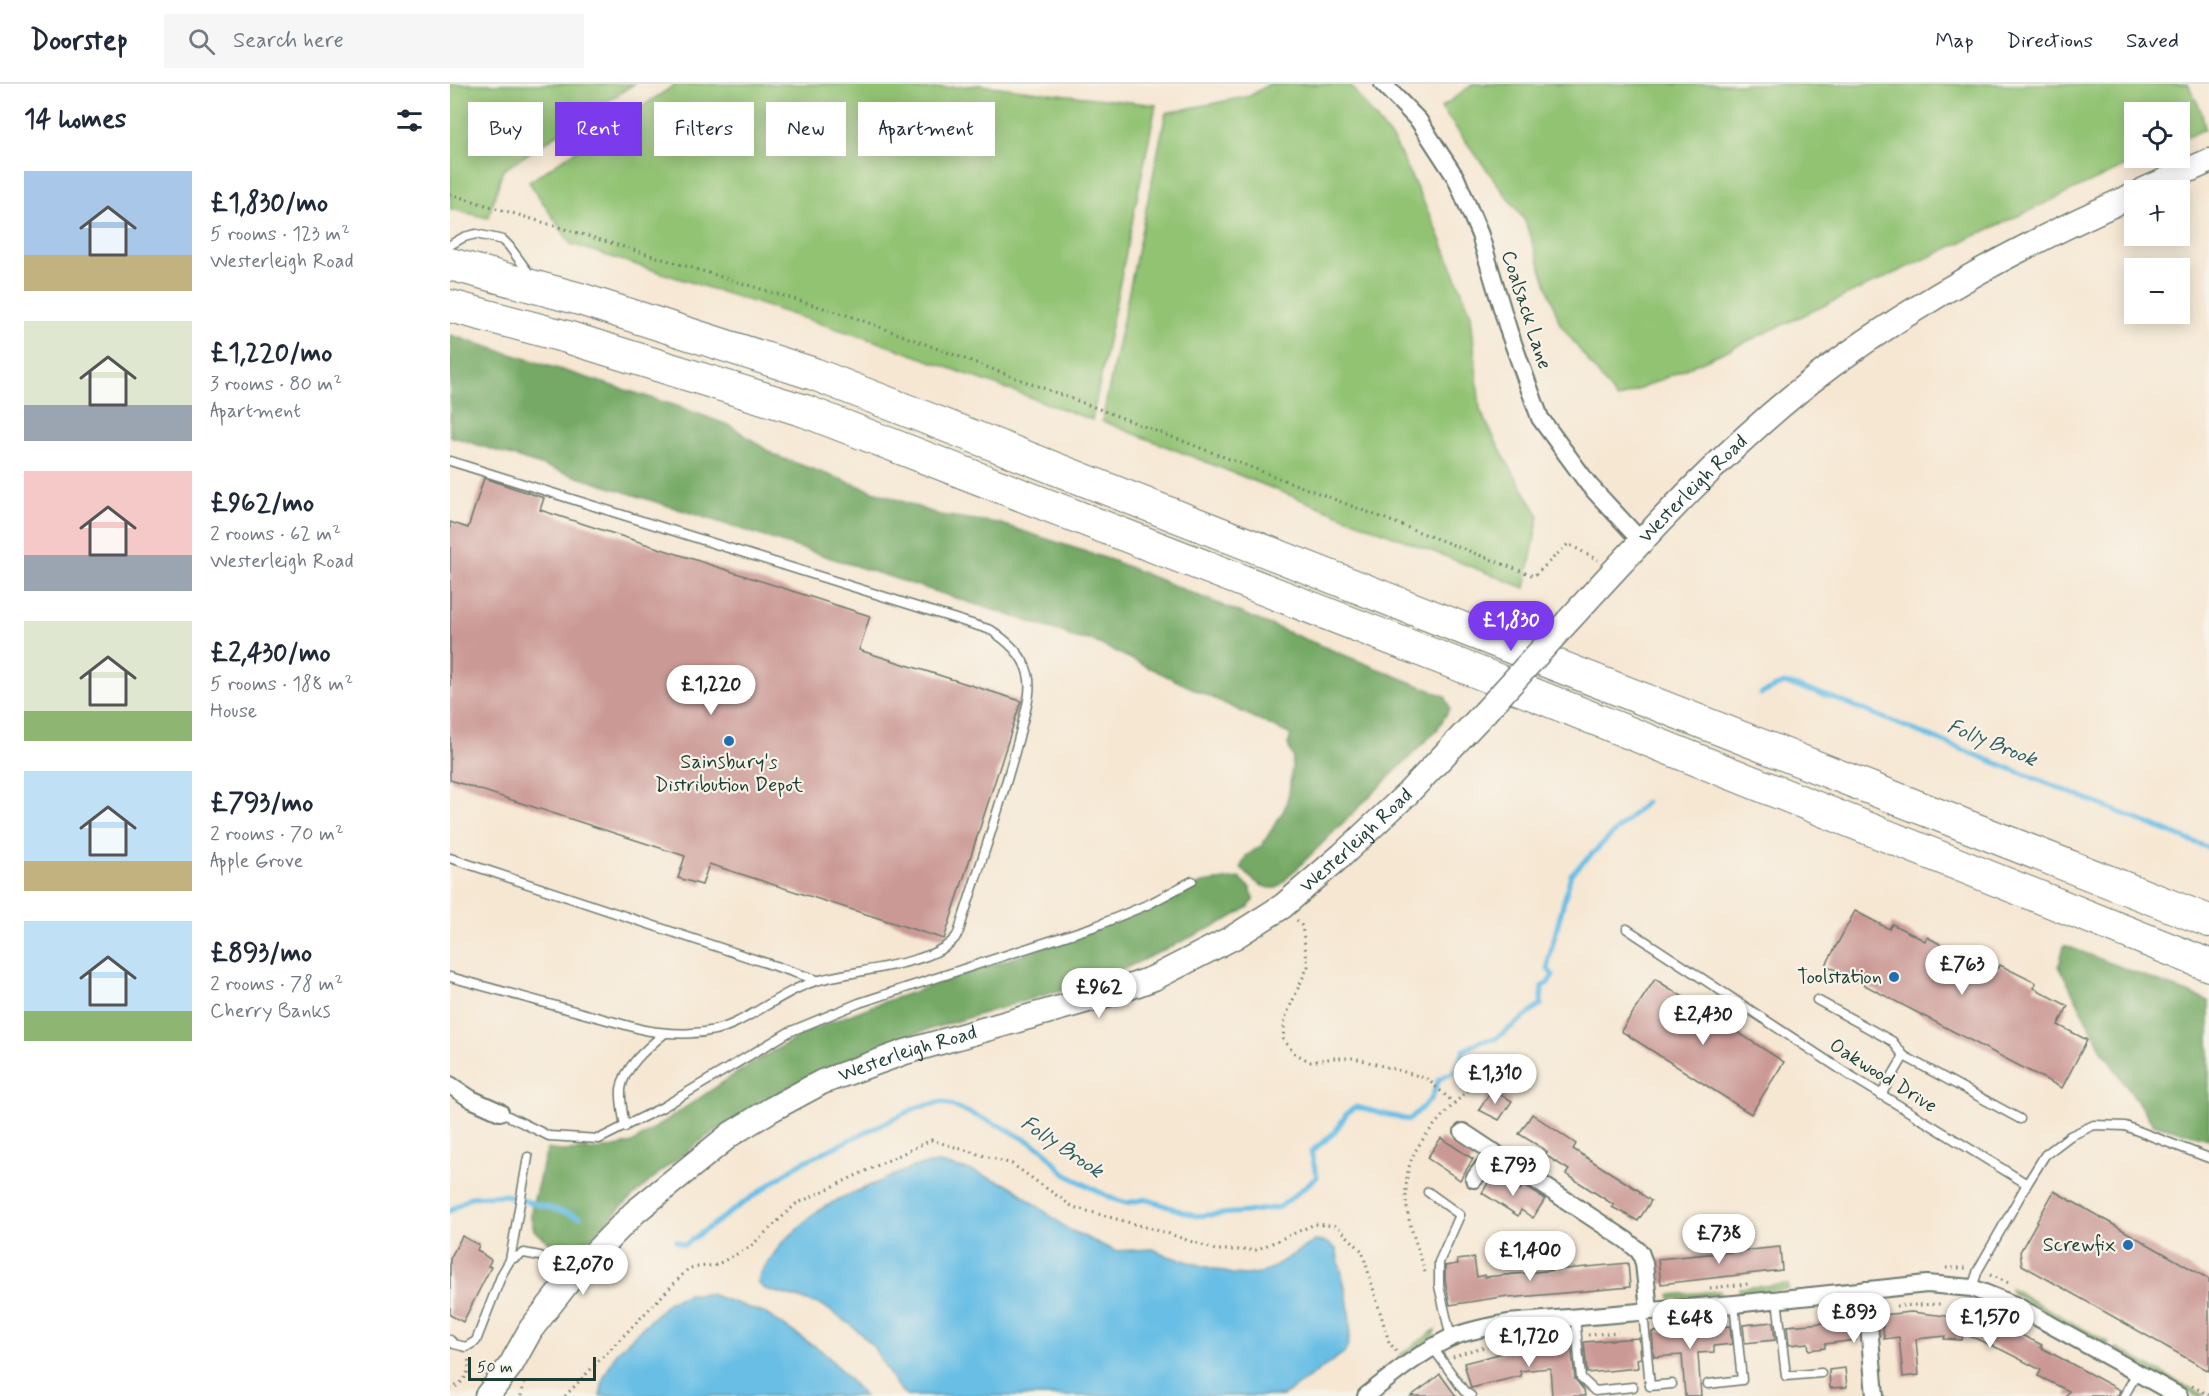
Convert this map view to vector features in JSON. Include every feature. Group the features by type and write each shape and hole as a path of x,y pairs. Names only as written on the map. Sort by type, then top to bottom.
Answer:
{"highway":[{"path":"450,264 580,299 814,374 2209,921"},
{"path":"450,306 567,337 805,411 1495,678 2209,965"}],"street":[{"name":"Coalsack Lane","path":"1383,84 1419,122 1456,178 1480,235 1509,332 1540,418 1589,485 1641,541"},
{"path":"2167,180 2209,162"},
{"name":"Westerleigh Road","path":"487,1396 511,1365 531,1329 574,1274 635,1212 731,1134 822,1082 905,1052 1113,993 1154,978 1234,937 1283,906 1407,794 1641,541 1733,449 1832,366 1937,295 2054,231 2124,200"},
{"path":"450,1085 471,1099 500,1112"},
{"path":"1456,1128 1626,1239 1640,1252 1644,1263 1646,1311"},
{"path":"1474,1179 1494,1152"},
{"path":"1371,1394 1433,1347 1476,1330 1508,1323 1734,1304 1927,1284 1972,1288 2017,1306 2179,1396"},
{"path":"1866,1290 1875,1396"},
{"name":"Westerleigh Road","path":"506,1396 511,1365"}],"lane":[{"path":"450,245 464,237 476,234 503,240 538,288"},
{"path":"450,461 991,630 1010,643 1020,657 1028,674 1030,692 1010,771 957,936 947,946 921,957 878,969 817,980 789,992 732,1024 690,1034 664,1034 632,1027 450,977"},
{"path":"450,858 817,980"},
{"path":"500,1112 549,1136 599,1139 663,1107 789,1032 859,1003 1087,929 1149,904 1192,881"},
{"name":"Oakwood Drive","path":"1627,928 1807,1048 2026,1184"},
{"path":"1817,1000 1892,1041 1904,1056 2020,1119"},
{"path":"625,1127 621,1098 622,1084 638,1059 664,1034"},
{"path":"1881,1095 1904,1056"},
{"path":"1972,1288 1978,1270 2026,1184 2045,1155 2070,1136 2094,1125 2125,1126 2209,1158"},
{"path":"450,1340 454,1344 466,1347 476,1341 502,1274 510,1260 528,1157"},
{"path":"1428,1192 1460,1215 1439,1262 1439,1286 1451,1338"},
{"path":"510,1260 524,1253 540,1256 574,1274"},
{"path":"1777,1299 1786,1376 1821,1373"},
{"path":"1708,1383 1742,1380 1734,1304"},
{"path":"1646,1311 1650,1386 1672,1384"},
{"path":"1575,1317 1581,1378 1595,1391 1633,1388"},
{"path":"1433,1347 1464,1391 1471,1396"},
{"path":"2124,1396 2137,1373"}],"path":[{"path":"450,194 853,317 1534,576 1568,544 1615,569"},
{"path":"1283,906 1302,926 1308,966 1285,1018 1283,1039 1294,1053 1311,1062 1333,1058 1354,1058 1409,1072 1427,1079 1455,1104"},
{"path":"1442,1118 1456,1128"},
{"path":"565,1396 689,1268 716,1265 750,1247 796,1203 931,1140 1012,1164 1073,1207 1167,1233 1215,1250 1256,1250 1315,1224 1337,1226 1362,1251 1389,1342 1398,1354"},
{"path":"450,1389 462,1384 466,1376 470,1365 466,1347"}],"green space":[{"path":"450,84 634,84 607,102 555,102 555,136 543,144 543,102 468,102 468,156 524,156 503,170 488,218 450,209"},
{"path":"676,84 907,84 918,90 980,85 1156,105 1092,420 881,343 571,244 529,182 568,156 642,156 642,107"},
{"path":"1269,84 1349,84 1395,143 1438,232 1471,314 1480,410 1505,459 1539,516 1525,588 1102,421 1166,113 1250,96"},
{"path":"1473,84 2188,84 2202,113 2205,129 2190,136 2190,102 2124,102 2124,167 1735,347 1617,399 1560,324 1525,221 1441,108"},
{"path":"450,335 677,406 731,426 776,456 940,515 998,523 1111,560 1445,696 1450,708 1437,730 1277,888 1266,887 1252,879 1241,867 1246,856 1262,845 1284,810 1289,793 1293,757 1288,745 1291,735 1091,640 1071,638 1065,633 450,436"},
{"path":"1239,878 1250,888 1254,899 1249,907 1227,920 1111,975 894,1040 786,1088 709,1135 665,1168 619,1209 595,1235 585,1241 572,1244 549,1242 534,1230 530,1214 547,1149 561,1151 606,1149 632,1143 752,1063 809,1031 872,1006 1094,930 1202,883"},
{"path":"2064,945 2209,1001 2209,1139 2153,1124 2103,1052 2059,966"},
{"path":"1788,1284 1788,1289 1739,1293 1739,1288"},
{"path":"2010,1288 2109,1343 2107,1347 2012,1293"},
{"path":"1720,1291 1721,1294 1671,1299 1670,1295"},
{"path":"1435,1330 1433,1336 1400,1360 1400,1355"},
{"path":"2117,1348 2204,1396 2196,1396 2115,1351"}],"water":[{"path":"939,1163 972,1171 1011,1186 1068,1229 1115,1251 1153,1249 1168,1256 1232,1274 1247,1275 1265,1272 1315,1241 1326,1242 1336,1249 1348,1301 1350,1329 1345,1352 1283,1396 906,1396 894,1382 873,1346 855,1328 822,1305 765,1289 758,1283 760,1274 781,1244 817,1211 841,1198 916,1166"},
{"path":"688,1294 710,1294 766,1314 825,1353 864,1396 600,1396 604,1377 616,1353 669,1302"}],"building":[{"name":"Sainsbury's Distribution Depot","path":"484,478 544,498 540,510 870,616 859,650 1021,701 944,939 709,864 702,885 678,878 685,856 450,780 450,522 468,528"},
{"path":"1855,911 1889,929 1892,924 1925,941 1927,937 1961,955 1964,951 1998,969 2000,965 2036,983 2034,988 2068,1006 2058,1025 2087,1040 2062,1088 1826,965"},
{"path":"1655,979 1784,1062 1751,1114 1621,1031"},
{"path":"1492,1089 1512,1101 1499,1120 1479,1110"},
{"path":"1532,1114 1576,1144 1573,1149 1641,1192 1651,1201 1638,1221 1612,1207 1614,1205 1566,1174 1569,1170 1545,1155 1547,1152 1544,1149 1519,1134"},
{"path":"1441,1138 1473,1159 1460,1180 1427,1158"},
{"path":"1494,1173 1520,1190 1523,1185 1545,1199 1533,1218 1521,1210 1518,1216 1482,1193"},
{"path":"2054,1191 2209,1279 2209,1371 2022,1265 2020,1252"},
{"path":"462,1236 479,1245 477,1250 491,1260 488,1266 491,1267 463,1322 450,1315 450,1259"},
{"path":"1780,1247 1782,1270 1661,1284 1658,1259"},
{"path":"1474,1258 1477,1277 1628,1263 1630,1287 1509,1298 1508,1296 1450,1305 1445,1266 1458,1264 1457,1260"},
{"path":"1911,1312 1972,1319 1982,1323 1985,1317 2042,1345 2040,1347 2120,1390 2118,1396 2066,1396 2069,1391 2038,1376 2041,1370 1963,1333 1962,1340 1944,1339 1945,1336 1916,1339 1919,1375 1903,1377 1899,1337 1884,1339 1882,1315"},
{"path":"1854,1317 1856,1340 1825,1344 1825,1348 1809,1350 1808,1343 1789,1345 1787,1326 1823,1323 1823,1321"},
{"path":"1773,1322 1775,1340 1745,1343 1743,1325"},
{"path":"1730,1326 1732,1344 1714,1346 1714,1352 1698,1353 1701,1396 1685,1396 1682,1355 1654,1357 1652,1332"},
{"path":"1639,1338 1641,1358 1637,1359 1638,1368 1587,1373 1584,1342"},
{"path":"1571,1344 1575,1379 1584,1390 1585,1396 1552,1396 1550,1368 1520,1371 1521,1376 1471,1388 1464,1363 1526,1347"},
{"path":"1845,1368 1847,1387 1830,1388 1829,1370"},
{"path":"1440,1374 1456,1396 1411,1396 1429,1383"}],"waterway":[{"name":"Folly Brook","path":"1761,694 1784,683 1831,697 2209,848"},
{"name":"Folly Brook","path":"676,1241 684,1245 799,1164 918,1107 943,1102 1001,1126 1043,1149 1065,1174 1113,1199 1127,1203 1146,1199 1195,1216 1280,1207 1317,1177 1311,1152 1335,1132 1347,1113 1356,1107 1409,1120 1431,1099 1439,1079 1456,1071 1464,1050 1481,1041 1495,1039 1541,1005 1542,986 1547,984 1553,976 1548,969 1548,962 1571,874 1646,802"},
{"name":"Folly Brook","path":"450,1211 470,1197 505,1195 580,1217"}],"place":[{"name":"Sainsbury's Distribution Depot","path":"729,741"},
{"name":"Toolstation","path":"1894,977"},
{"name":"Screwfix","path":"2128,1245"}]}
